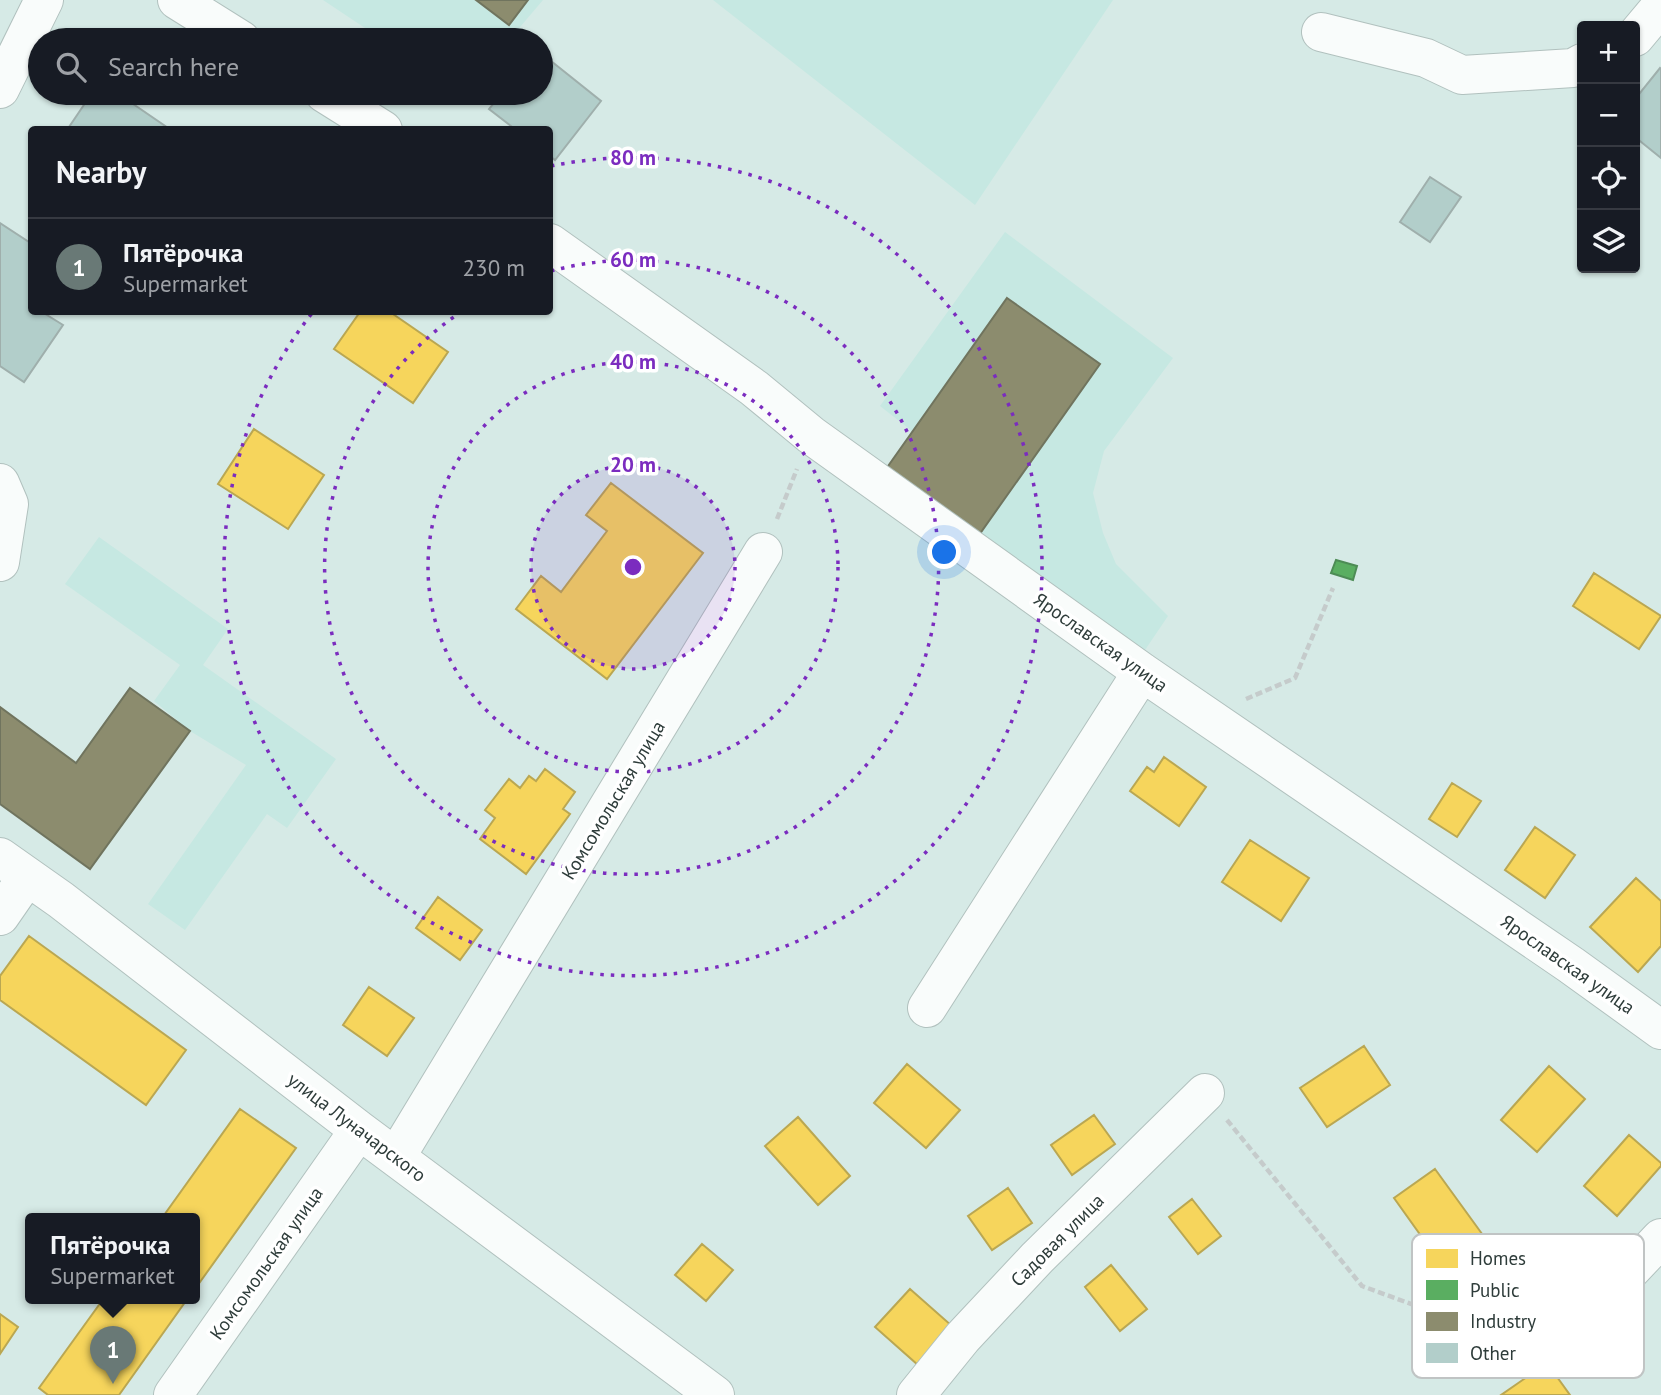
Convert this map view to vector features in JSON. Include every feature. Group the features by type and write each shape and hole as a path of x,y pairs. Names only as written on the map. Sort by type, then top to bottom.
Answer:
{"street":[{"path":"30,28 44,0"},
{"path":"177,0 222,28"},
{"path":"1640,31 1661,6"},
{"path":"0,89 28,32"},
{"path":"1321,32 1426,58 1462,75 1577,66"},
{"path":"343,105 377,126"},
{"name":"Ярославская улица","path":"553,245 754,388 811,435 1142,672 1560,957 1661,1030"},
{"path":"0,483 9,504 0,562"},
{"name":"Комсомольская улица","path":"396,1157 763,552"},
{"path":"927,1008 1142,672"},
{"path":"0,916 13,867"},
{"name":"улица Луначарского","path":"13,867 359,1130 715,1395"},
{"name":"Садовая улица","path":"916,1395 963,1336 1205,1093"},
{"name":"Комсомольская улица","path":"173,1395 359,1130"},
{"path":"1644,1256 1661,1238"}],"path":[{"path":"763,552 811,435"},
{"path":"1207,716 1295,678 1333,588"},
{"path":"1205,1093 1362,1286 1412,1304"}],"shaded area":[{"path":"323,0 543,0 519,28 365,28"},
{"path":"713,0 1113,0 975,205"},
{"path":"1005,232 1173,358 1104,451 1093,493 1103,533 1116,564 1168,616 1145,650 886,469 912,431 880,406"},
{"path":"99,537 228,629 203,665 336,759 287,828 267,814 185,930 148,904 246,765 190,731 154,701 180,665 65,584"}],"building: Homes":[{"path":"358,315 394,315 448,352 413,403 334,349"},
{"path":"254,429 324,475 288,529 218,484"},
{"path":"611,483 703,553 607,679 516,609 541,576 561,592 607,531 586,515"},
{"path":"1594,573 1661,616 1639,649 1573,606"},
{"path":"1164,757 1206,787 1179,826 1130,791 1147,767 1154,772"},
{"path":"545,769 575,792 563,809 570,814 526,874 480,839 495,818 485,810 509,779 520,788 529,776 536,781"},
{"path":"1452,783 1481,801 1457,837 1429,819"},
{"path":"1535,827 1575,855 1545,898 1505,870"},
{"path":"1250,840 1309,878 1281,921 1222,882"},
{"path":"1636,878 1661,901 1661,946 1638,972 1590,927"},
{"path":"438,897 482,930 460,960 416,928"},
{"path":"29,936 186,1050 146,1105 0,1000 0,976"},
{"path":"369,987 414,1018 387,1056 343,1025"},
{"path":"1364,1046 1390,1085 1327,1127 1300,1088"},
{"path":"907,1064 960,1110 926,1148 874,1103"},
{"path":"1549,1066 1585,1099 1537,1152 1501,1120"},
{"path":"240,1109 296,1148 200,1282 200,1213 166,1213"},
{"path":"1094,1115 1115,1144 1072,1175 1051,1145"},
{"path":"798,1117 850,1176 818,1205 765,1146"},
{"path":"1629,1135 1661,1163 1661,1166 1617,1216 1584,1186"},
{"path":"1435,1169 1482,1234 1420,1234 1394,1198"},
{"path":"1008,1188 1032,1223 992,1250 968,1216"},
{"path":"1192,1199 1221,1236 1198,1254 1169,1217"},
{"path":"702,1244 733,1270 706,1301 675,1275"},
{"path":"1111,1265 1147,1309 1120,1331 1085,1287"},
{"path":"910,1289 952,1326 918,1365 875,1327"},
{"path":"100,1304 184,1304 119,1395 48,1395 39,1388"},
{"path":"0,1314 18,1327 0,1354"},
{"path":"1525,1378 1558,1378 1570,1395 1501,1395"}],"building: Public":[{"path":"1336,560 1357,566 1353,580 1331,573"}],"building: Industry":[{"path":"476,0 528,0 509,25"},
{"path":"1007,298 1100,364 979,535 886,469"},
{"path":"130,688 190,731 90,869 0,804 0,707 76,763"}],"building: Other":[{"path":"553,63 601,101 555,160 553,126 511,126 489,109 492,105 553,105"},
{"path":"1660,68 1661,158 1640,141 1640,93"},
{"path":"84,105 135,105 165,126 70,126"},
{"path":"1430,177 1461,197 1430,242 1400,222"},
{"path":"0,223 28,241 28,315 47,315 63,325 24,382 0,366"}],"place":[{"name":"Пятёрочка","path":"113,1384"}]}
